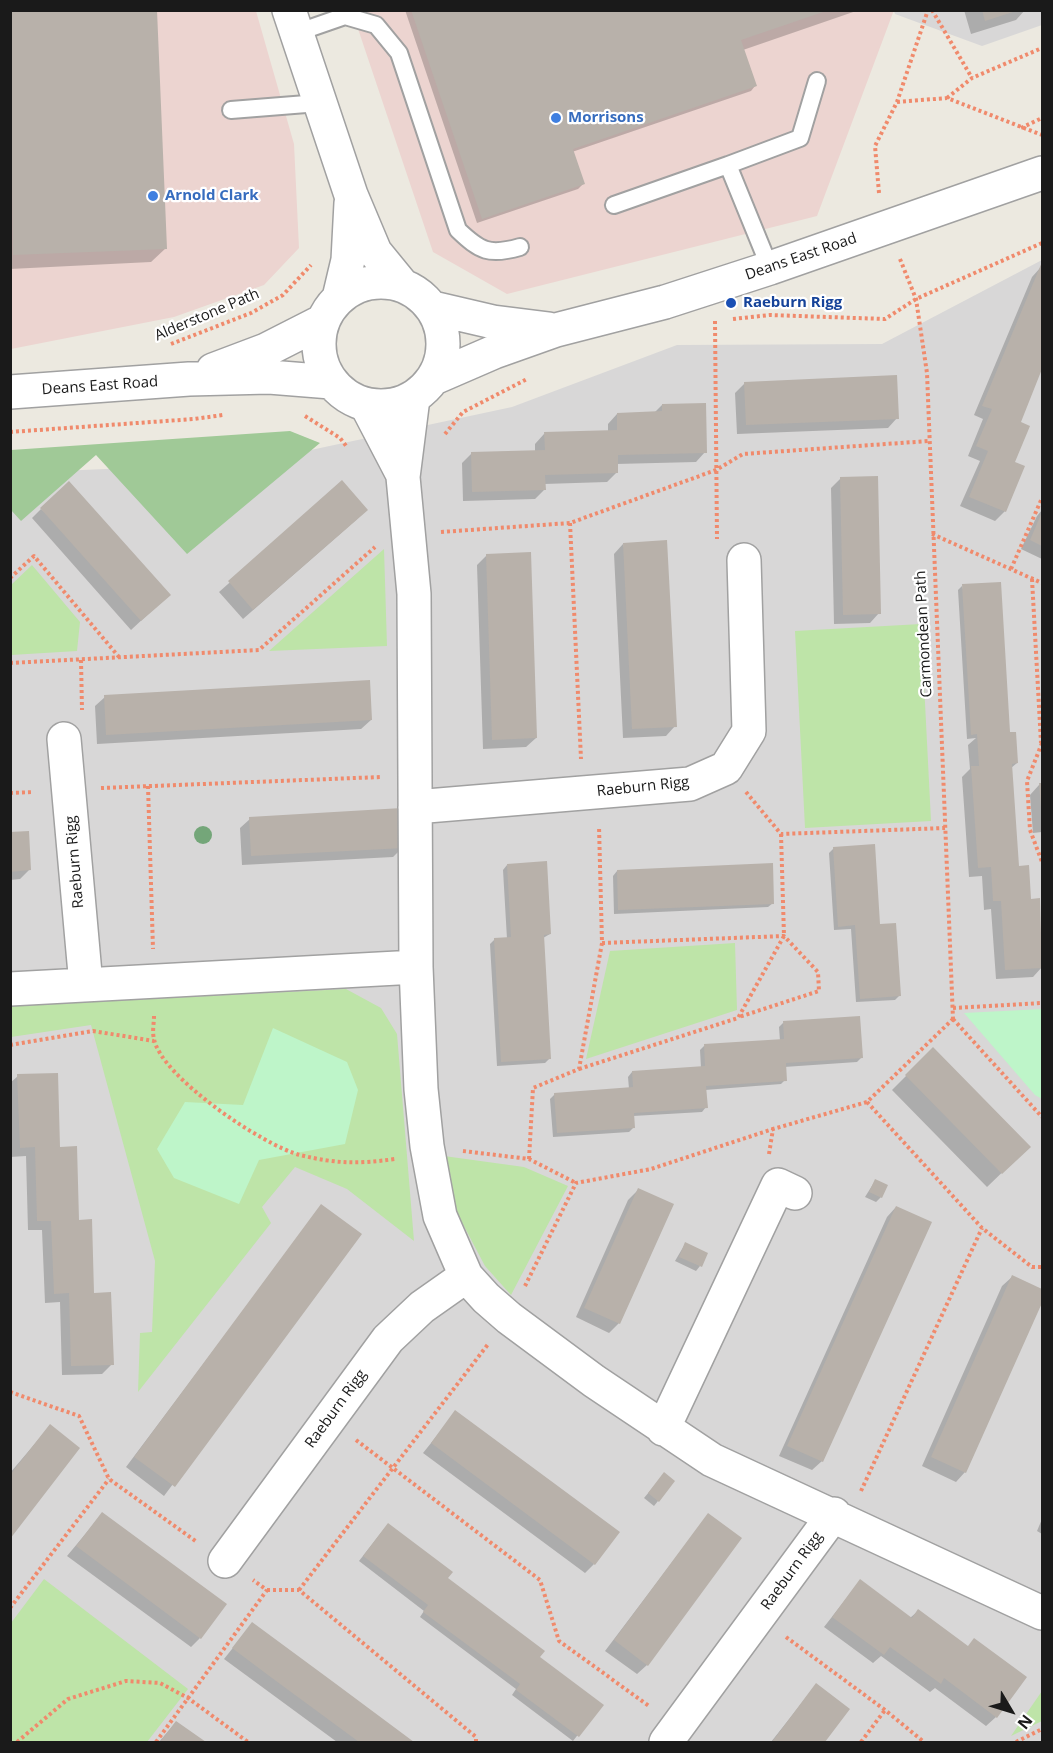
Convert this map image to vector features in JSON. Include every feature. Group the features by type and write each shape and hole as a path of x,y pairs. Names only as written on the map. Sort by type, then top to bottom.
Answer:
{"street":[{"path":"292,22 351,195 375,252 402,285"},
{"name":"Deans East Road","path":"423,388 494,352 556,330 665,302 770,268 1042,173"},
{"path":"331,309 350,290 369,283 389,282 402,285 424,298 433,308 441,325 444,343 442,362 423,388 383,407 368,405 347,397 331,382 321,363 319,342 348,260 351,195"},
{"name":"Deans East Road","path":"433,308 493,322 556,330"},
{"name":"Deans East Road","path":"189,379 266,350 331,309"},
{"name":"Deans East Road","path":"10,392 189,379 269,377 331,382"},
{"name":"Raeburn Rigg","path":"423,388 404,477 414,594 416,967 428,1150 440,1216 466,1276 509,1318 663,1429 712,1460 1042,1613"},
{"name":"Raeburn Rigg","path":"368,405 404,477"},
{"path":"726,768 750,731 744,560"},
{"name":"Raeburn Rigg","path":"64,740 86,985"},
{"name":"Raeburn Rigg","path":"415,791 590,793 690,784 726,768"},
{"path":"10,989 416,967"},
{"path":"663,1429 786,1189"},
{"name":"Raeburn Rigg","path":"225,1561 388,1339 422,1307 466,1276"},
{"name":"Raeburn Rigg","path":"672,1734 759,1617 840,1518"}],"lane":[{"path":"292,22 345,16 376,25 399,53 458,230 477,248 500,253 520,247"},
{"path":"614,205 800,138 817,81"},
{"path":"231,110 320,103"},
{"path":"728,165 770,268"}],"path":[{"path":"930,10 972,78"},
{"path":"880,203 875,146 897,102 930,10"},
{"path":"947,98 972,78 1042,48"},
{"path":"897,102 947,98 1042,135"},
{"path":"1021,128 1042,118"},
{"path":"704,324 715,320 770,315 885,320 916,299 1042,243"},
{"name":"Carmondean Path","path":"897,253 916,299 927,373 953,1019"},
{"name":"Alderstone Path","path":"167,345 260,308 283,295 312,264"},
{"path":"715,320 718,555 744,560"},
{"path":"440,438 463,412 533,376"},
{"path":"296,411 340,438 354,455"},
{"path":"10,663 259,650 388,537 570,523 716,470 743,454 929,441"},
{"path":"1011,569 1042,498"},
{"path":"570,523 602,943 579,1069"},
{"path":"932,534 1042,583"},
{"path":"10,578 34,556 119,658"},
{"path":"1032,579 1042,743 1027,781 1030,830 1042,862"},
{"path":"64,740 82,731 81,660"},
{"path":"726,768 781,834 784,936 738,1017"},
{"path":"10,793 148,786 415,791"},
{"path":"148,786 154,1041 177,1077 238,1124 298,1155 353,1165 428,1150 529,1159 576,1183"},
{"path":"781,834 945,828"},
{"path":"529,1159 533,1088 579,1069 819,991 818,972 784,936 602,943"},
{"path":"953,1008 1042,1003"},
{"path":"786,1189 768,1157 773,1129 867,1102 953,1019 1042,1116"},
{"path":"10,1045 93,1031 154,1041"},
{"path":"867,1102 982,1228 1032,1267 1042,1267"},
{"path":"1042,1109 1042,1116"},
{"path":"840,1518 982,1228"},
{"path":"10,1392 79,1416 109,1479 267,1590 299,1590 476,1737 476,1743"},
{"path":"329,1419 540,1580 559,1641 672,1734"},
{"path":"10,1608 109,1479"},
{"path":"156,1743 267,1590"},
{"path":"759,1617 885,1710 924,1743"},
{"path":"17,1743 68,1699 126,1681 160,1683 188,1698 248,1743"},
{"path":"861,1743 885,1710"},
{"path":"1016,1743 1042,1729"}],"shaded area":[{"path":"894,10 817,216 507,294 433,252 352,11"},
{"name":"Arnold Clark","path":"10,11 256,11 294,144 299,248 264,285 174,317 11,349"},
{"path":"894,11 1042,11 1042,25 982,46 895,14"},
{"path":"1042,260 1042,1742 11,1742 10,473 250,463 512,407 677,345 882,344"}],"green space":[{"path":"290,431 320,443 187,554 96,455 21,521 11,510 11,450"},
{"path":"384,549 387,646 269,651"},
{"path":"32,565 80,622 77,651 11,655 11,585"},
{"path":"921,624 931,821 805,828 795,631"},
{"path":"735,943 737,1010 586,1059 610,951"},
{"path":"346,989 381,1008 397,1034 414,1241 347,1189 295,1167 262,1207 271,1223 138,1392 140,1333 152,1332 155,1261 91,1025 11,1037 11,1006"},
{"path":"1042,1009 1042,1099 1035,1095 964,1013"},
{"path":"273,1028 347,1062 358,1090 345,1144 259,1160 239,1204 174,1178 157,1149 185,1102 243,1105"},
{"path":"444,1156 524,1167 568,1186 511,1295 485,1266 456,1211"},
{"path":"44,1579 188,1689 147,1742 11,1742 11,1623"},
{"path":"1042,1691 1042,1721 1011,1736"}],"building":[{"path":"10,10 157,10 167,249 13,255"},
{"name":"Morrisons","path":"411,10 826,11 741,40 757,86 573,149 585,184 482,219"},
{"path":"982,10 1016,10 1016,11 985,21"},
{"path":"1042,262 1042,369 1021,422 1030,426 1015,462 1025,466 1006,512 969,497 988,451 976,446 992,409 982,406"},
{"path":"897,375 899,419 746,425 744,382"},
{"path":"706,403 707,453 618,455 618,473 545,475 546,490 472,492 471,452 545,450 544,432 617,430 617,413 662,411 662,404"},
{"path":"878,476 881,614 843,615 840,477"},
{"path":"342,480 368,510 253,610 228,581"},
{"path":"69,481 171,595 141,621 40,508"},
{"path":"1042,512 1042,546 1030,540"},
{"path":"667,540 677,727 632,729 623,543"},
{"path":"531,552 537,738 492,740 486,554"},
{"path":"1001,582 1010,732 1016,732 1018,763 1012,764 1019,866 1029,865 1031,899 1040,898 1042,968 1005,970 1001,901 993,901 991,867 978,868 971,766 979,766 977,734 971,735 962,584"},
{"path":"370,680 372,720 106,735 104,695"},
{"path":"1039,783 1042,783 1042,808 1041,808"},
{"path":"402,808 404,848 251,856 249,817"},
{"path":"29,831 31,870 10,872 10,832"},
{"path":"875,844 880,924 896,923 901,996 860,999 855,925 838,927 833,847"},
{"path":"547,861 551,934 544,935 551,1059 501,1062 494,938 511,937 507,864"},
{"path":"773,863 774,904 618,910 617,870"},
{"path":"860,1016 863,1058 786,1063 787,1081 706,1086 708,1108 634,1113 635,1128 557,1133 554,1093 633,1087 632,1071 705,1066 704,1044 784,1039 783,1021"},
{"path":"933,1047 1031,1147 1002,1174 905,1075"},
{"path":"58,1073 60,1147 77,1146 79,1220 92,1219 94,1293 111,1292 114,1365 71,1366 69,1293 54,1294 51,1221 37,1221 35,1147 20,1148 17,1074"},
{"path":"875,1179 888,1185 882,1198 869,1192"},
{"path":"638,1188 674,1204 620,1324 584,1308"},
{"path":"321,1204 362,1234 175,1487 134,1457"},
{"path":"896,1206 932,1222 823,1462 787,1446"},
{"path":"685,1242 708,1253 702,1267 679,1257"},
{"path":"1012,1275 1042,1289 1042,1303 966,1473 931,1457"},
{"path":"455,1410 620,1532 595,1565 431,1443"},
{"path":"50,1424 80,1448 10,1539 10,1475"},
{"path":"664,1472 675,1481 659,1502 648,1493"},
{"path":"102,1512 227,1604 201,1639 76,1546"},
{"path":"708,1513 742,1538 648,1666 614,1640"},
{"path":"388,1523 453,1572 448,1578 545,1651 540,1657 604,1705 579,1737 516,1690 520,1684 423,1612 428,1605 363,1556"},
{"path":"860,1579 912,1618 918,1609 968,1646 974,1638 1027,1677 997,1718 944,1678 941,1684 890,1647 884,1655 832,1617"},
{"path":"252,1622 414,1742 359,1742 272,1678 232,1648"},
{"path":"816,1683 850,1709 825,1742 772,1742"},
{"path":"176,1721 206,1742 160,1742"}],"place":[{"name":"Morrisons","path":"556,118"},
{"name":"Arnold Clark","path":"153,196"},
{"name":"Raeburn Rigg","path":"731,303"}]}
